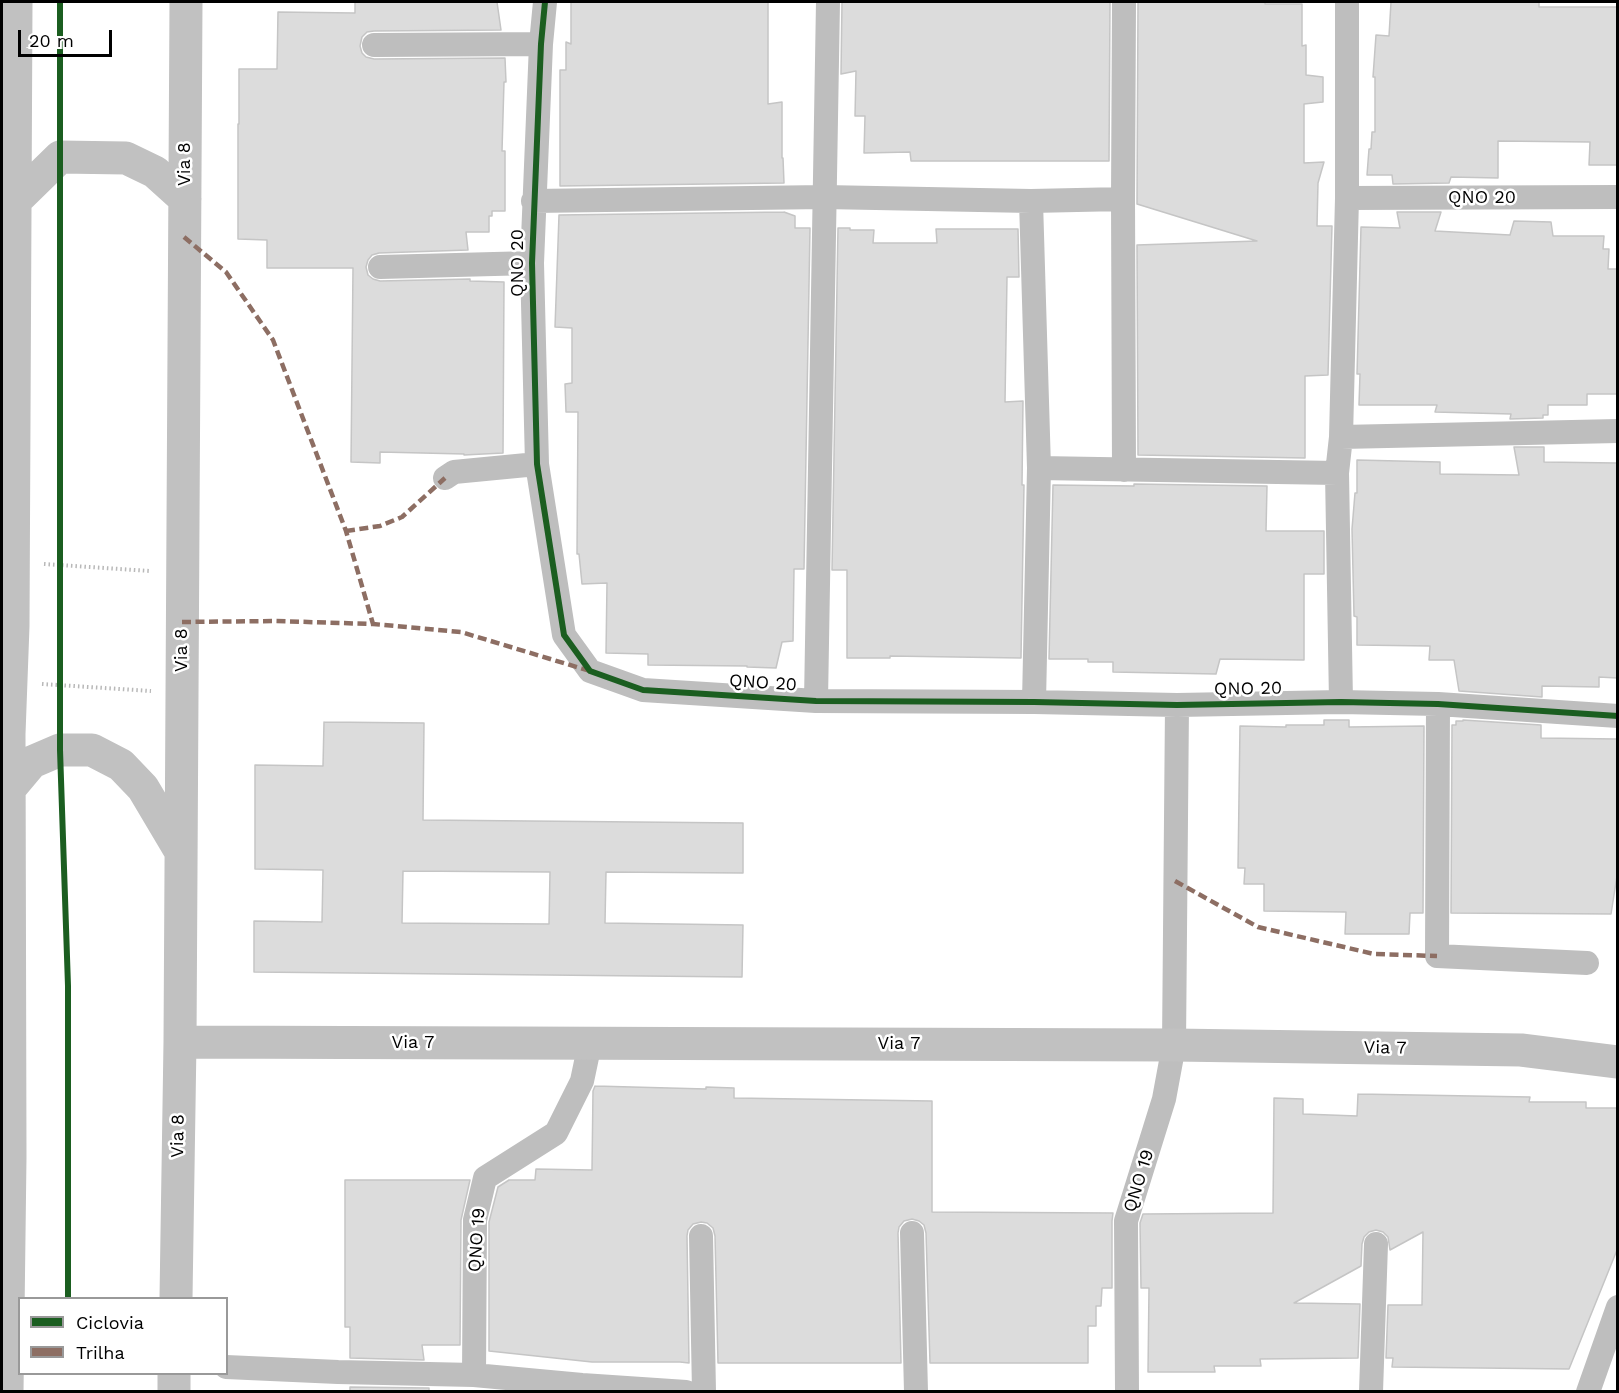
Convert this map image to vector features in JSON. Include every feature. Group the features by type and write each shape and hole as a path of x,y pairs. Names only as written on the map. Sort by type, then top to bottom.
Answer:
{"main road":[{"path":"8,1392 11,788 5,734 11,682 7,626 13,562 16,2"},
{"name":"Via 8","path":"176,1297 180,1042 186,2"},
{"path":"16,200 60,157 126,158 155,172 185,199"},
{"path":"11,788 32,762 60,750 92,750 121,765 143,788 181,852"},
{"name":"Via 7","path":"180,1042 1174,1045 1521,1050 1617,1062"},
{"path":"174,1375 174,1392"}],"street":[{"name":"QNO 20","path":"545,2 533,201 532,263 537,464 564,635 590,671 644,690 816,701 1177,705 1341,702 1438,704 1617,716"},
{"name":"QNO 20","path":"816,701 828,2"},
{"path":"1124,2 1124,470"},
{"path":"1341,702 1337,473 1341,437 1347,198 1347,2"},
{"path":"374,45 541,44"},
{"path":"533,201 824,197 1030,201 1123,199"},
{"name":"QNO 20","path":"1347,198 1617,197"},
{"path":"1030,201 1039,468 1034,702"},
{"name":"QNO 20","path":"380,267 532,263"},
{"path":"1341,437 1617,431"},
{"path":"445,478 454,472 537,464"},
{"path":"1039,468 1337,473"},
{"path":"1438,704 1437,956 1587,963"},
{"path":"1174,1045 1177,705"},
{"name":"QNO 19","path":"474,1375 475,1220 485,1178 556,1133 582,1081 590,1043"},
{"name":"QNO 19","path":"1126,1392 1126,1221 1164,1099 1174,1045"},
{"path":"912,1233 916,1392"},
{"path":"701,1236 704,1392"},
{"path":"1371,1392 1376,1244"},
{"path":"1588,1392 1617,1306"},
{"path":"228,1367 474,1375 581,1388 686,1392"}],"path":[{"path":"60,552 60,575"},
{"path":"13,562 182,573"},
{"path":"60,674 60,696"},
{"path":"11,682 182,693"}],"building":[{"path":"355,2 497,2 501,30 374,31 367,32 362,37 360,46 366,57 374,59 505,58 502,151 505,151 505,211 492,211 492,216 489,216 489,232 466,232 468,250 379,253 372,255 366,267 368,275 380,281 470,279 470,281 504,282 503,453 464,455 380,452 380,463 351,462 353,268 267,268 267,240 238,239 239,69 277,69 278,12 355,13"},
{"path":"571,2 768,2 768,104 782,102 784,183 560,186 560,70 566,70 566,42 571,44"},
{"path":"842,2 1110,2 1109,161 911,161 910,152 864,153 865,116 855,116 856,71 841,74"},
{"path":"1138,2 1302,4 1302,46 1306,45 1306,75 1323,77 1323,102 1304,104 1304,163 1324,162 1318,183 1317,226 1332,226 1328,375 1305,376 1305,458 1138,455 1137,245 1257,241 1137,204"},
{"path":"1391,2 1539,2 1539,7 1617,7 1617,165 1589,165 1590,142 1498,141 1498,178 1451,177 1449,183 1393,184 1392,175 1367,175 1372,132 1375,132 1375,77 1373,77 1376,35 1389,36"},
{"path":"784,212 795,216 795,228 810,228 804,569 794,569 793,641 782,642 776,668 648,665 648,654 606,653 607,583 582,584 579,554 577,554 578,412 566,412 565,384 572,383 572,328 555,327 559,215"},
{"path":"1397,212 1441,212 1435,231 1510,235 1514,221 1551,222 1553,236 1604,236 1603,249 1609,249 1608,269 1617,269 1617,394 1587,394 1587,405 1548,405 1548,415 1543,415 1543,418 1510,419 1511,414 1435,412 1437,405 1359,405 1360,374 1357,374 1361,227 1400,228"},
{"path":"838,228 874,230 873,243 937,243 936,229 1018,229 1019,277 1007,277 1005,402 1023,401 1021,658 890,656 890,658 847,658 847,570 832,570"},
{"path":"1514,447 1544,447 1544,462 1617,463 1617,678 1599,677 1599,687 1542,686 1542,697 1459,691 1454,660 1429,660 1430,646 1357,645 1352,529 1355,493 1357,493 1357,460 1440,462 1440,474 1519,475"},
{"path":"1134,484 1267,486 1266,531 1324,531 1324,574 1304,574 1304,660 1220,659 1216,674 1113,672 1113,662 1088,662 1088,659 1049,659 1053,485 1134,486"},
{"path":"1324,720 1349,720 1349,727 1424,726 1423,913 1410,913 1409,934 1345,934 1346,912 1264,911 1264,884 1244,884 1245,868 1238,868 1240,726 1324,725"},
{"path":"1456,721 1541,725 1541,738 1617,739 1617,876 1611,914 1451,913 1452,725 1456,725"},
{"path":"324,722 424,723 423,820 743,823 743,873 606,872 605,923 743,925 742,977 254,972 254,921 322,922 323,870 255,869 255,765 323,766","holes":["403,871 550,872 549,924 402,923"]},
{"path":"595,1086 734,1088 734,1098 932,1101 932,1212 1113,1213 1112,1288 1102,1288 1101,1306 1096,1306 1096,1326 1088,1326 1088,1363 930,1363 926,1233 924,1225 912,1219 904,1221 898,1233 901,1363 718,1363 715,1236 713,1228 701,1222 693,1224 687,1236 689,1363 592,1362 489,1351 489,1222 498,1187 509,1180 535,1180 536,1169 592,1170 593,1091"},
{"path":"1358,1094 1530,1097 1529,1102 1586,1102 1586,1108 1617,1108 1617,1250 1569,1369 1392,1367 1393,1358 1386,1358 1388,1305 1422,1305 1423,1232 1390,1250 1388,1237 1376,1230 1364,1237 1361,1266 1294,1303 1360,1304 1358,1358 1260,1359 1261,1366 1214,1366 1215,1372 1148,1372 1149,1288 1141,1288 1140,1223 1143,1214 1273,1213 1274,1098 1303,1099 1303,1114 1357,1116"},
{"path":"345,1180 470,1180 461,1220 460,1345 422,1345 424,1360 350,1358 350,1327 345,1327"},
{"path":"350,1387 429,1388 429,1392 350,1392"}],"marked path":[{"path":"184,237 226,272 273,340 346,531 373,624"},
{"path":"346,531 380,526 402,517 445,478"},
{"path":"182,622 275,621 373,624 461,632 590,671"},
{"path":"1175,881 1258,927 1374,954 1437,956"}],"cycle path":[{"path":"60,2 60,750 68,986 68,1297"},
{"path":"545,2 541,44 532,263 537,464 564,635 590,671 643,690 816,701 1177,705 1341,702 1438,704 1618,716"}]}
